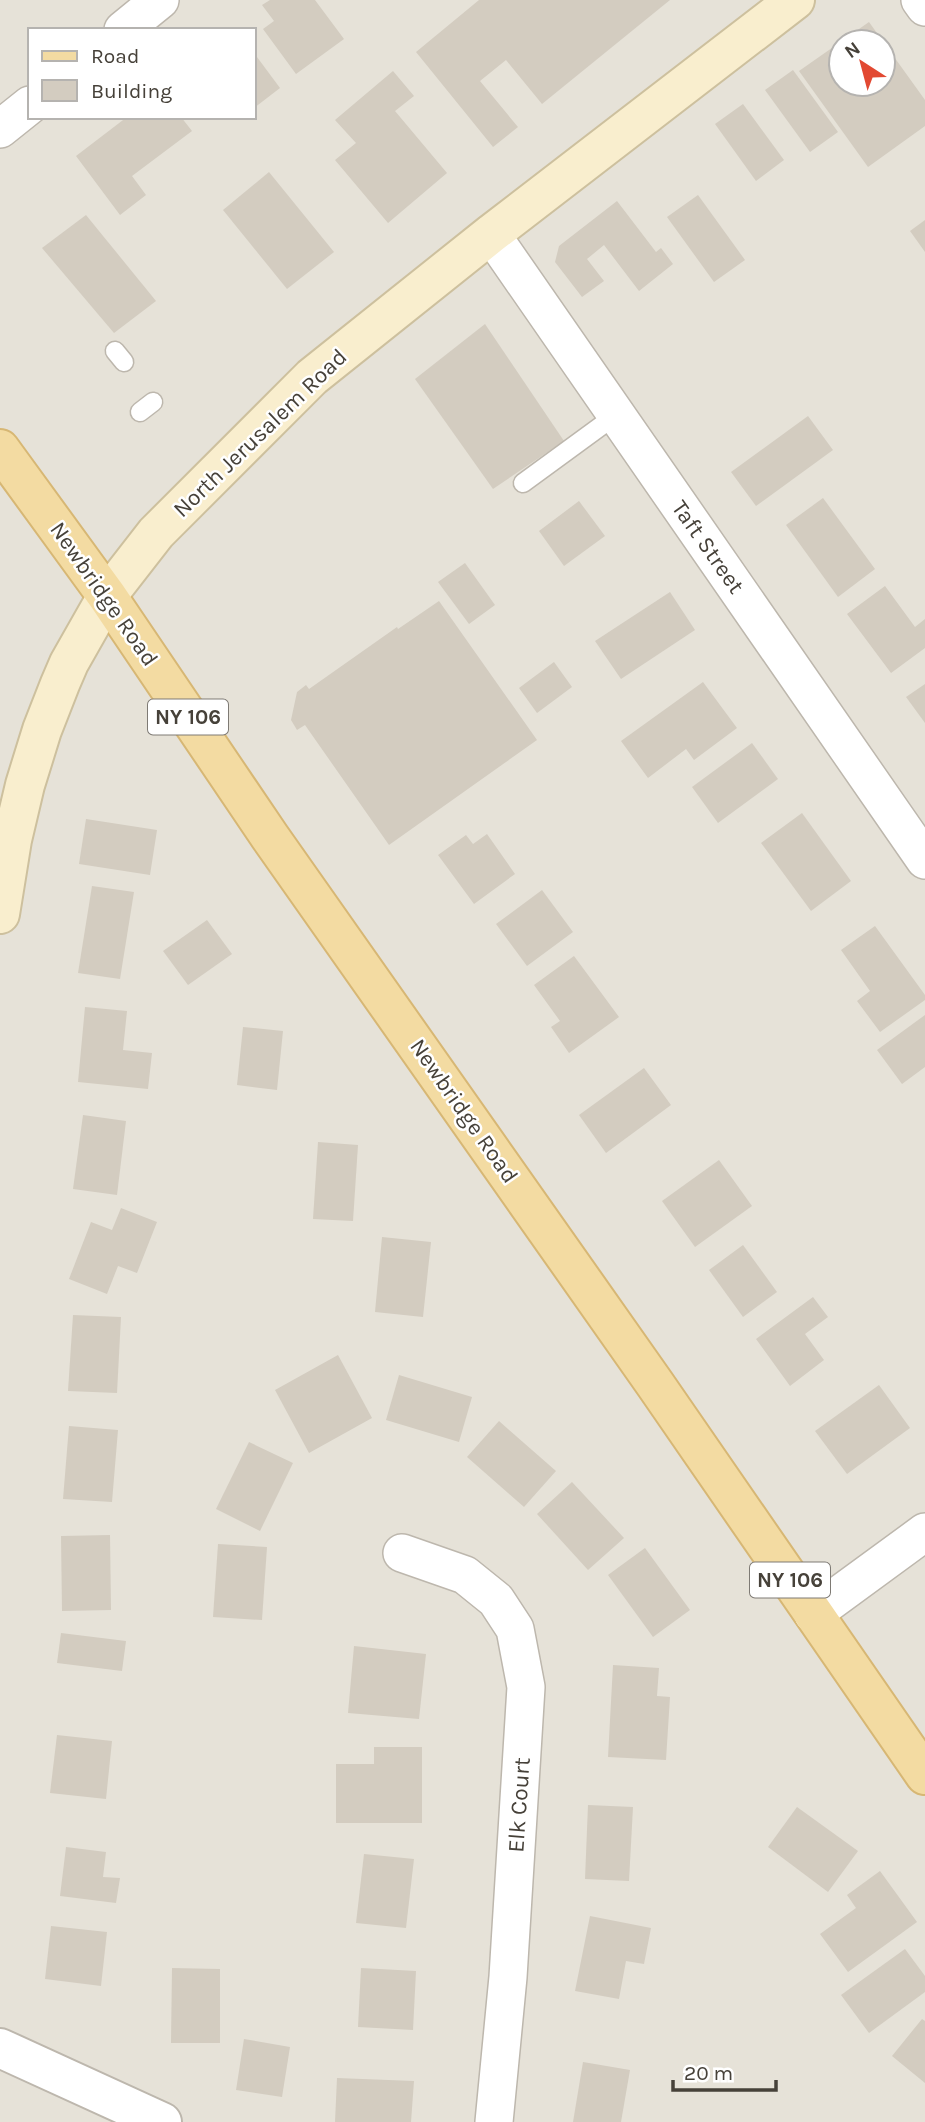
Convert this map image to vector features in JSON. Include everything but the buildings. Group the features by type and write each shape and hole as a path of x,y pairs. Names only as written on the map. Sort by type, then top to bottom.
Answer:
{"main road":[{"name":"North Jerusalem Road","path":"0,914 18,811 42,730 69,663 107,596 156,533 312,377 491,234 795,0"},
{"name":"Newbridge Road","path":"0,449 107,596 270,837 640,1362 925,1775"}],"street":[{"path":"125,28 160,0"},
{"path":"920,0 925,7"},
{"path":"0,129 28,107"},
{"name":"Taft Street","path":"491,234 925,860"},
{"path":"813,1614 925,1532"},
{"name":"Elk Court","path":"402,1553 465,1575 496,1600 515,1629 526,1687 508,1978 494,2122"},
{"path":"0,2048 162,2122"}],"lane":[{"path":"523,483 616,415"}],"shaded area":[{"path":"0,0 925,0 925,2122 0,2122"}]}
